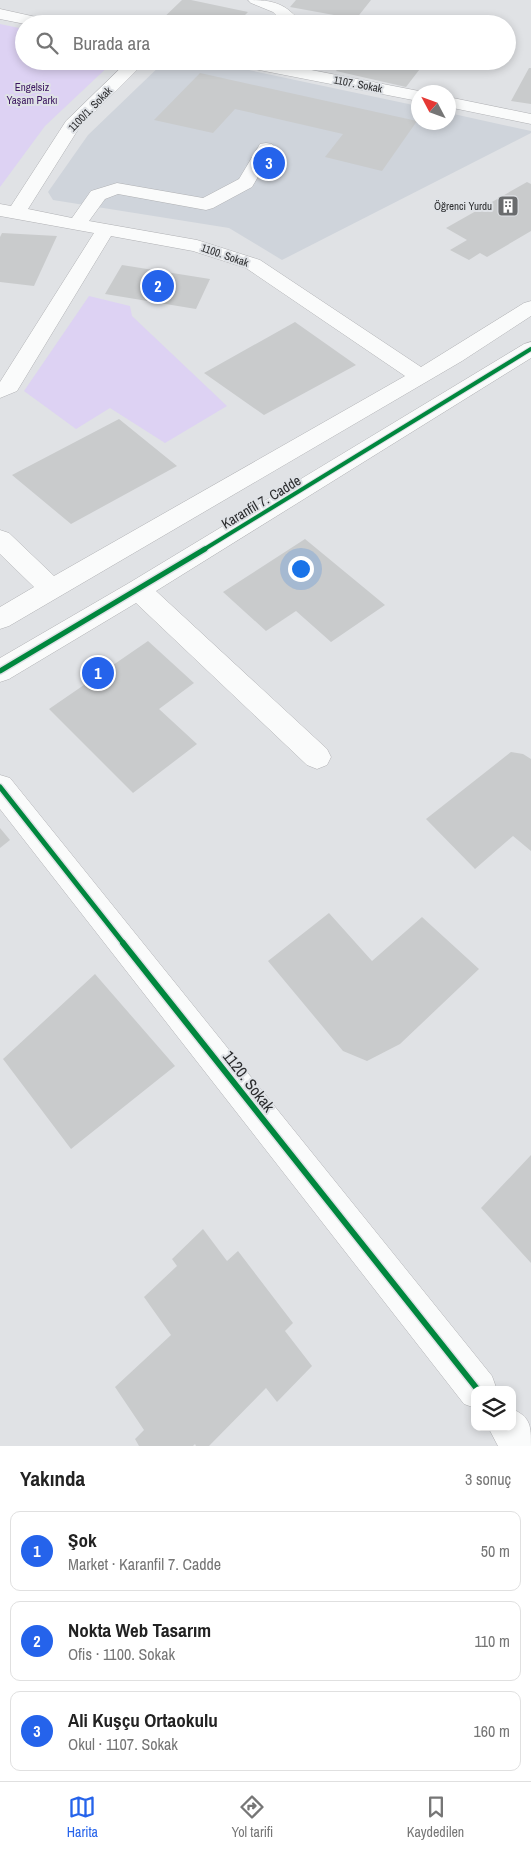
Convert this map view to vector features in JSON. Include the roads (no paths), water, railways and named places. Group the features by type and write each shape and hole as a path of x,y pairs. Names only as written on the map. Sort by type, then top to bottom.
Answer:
{"street":[{"path":"256,0 278,9 284,15"},
{"path":"3,15 19,5"},
{"name":"1100/1. Sokak","path":"8,211 72,125 129,70"},
{"name":"1107. Sokak","path":"308,70 411,94"},
{"path":"456,104 531,119"},
{"path":"77,224 98,195 117,188 206,204 246,183 266,148"},
{"name":"1100. Sokak","path":"8,211 197,246 253,264 420,376"},
{"path":"0,391 9,386 106,229"},
{"name":"Karanfil 7. Cadde","path":"0,619 420,376 531,307"},
{"name":"Karanfil 7. Cadde","path":"0,671 138,590 530,351"},
{"path":"0,539 52,589"},
{"path":"138,590 317,757"},
{"name":"1120. Sokak","path":"0,787 475,1386"},
{"path":"511,1431 523,1446"}],"place":[{"name":"Ali Kuşçu Ortaokulu","path":"269,163"},
{"name":"Öğrenci Yurdu","path":"508,206"},
{"name":"Nokta Web Tasarım","path":"158,286"},
{"name":"Şok","path":"98,673"}],"park label":[{"name":"Engelsiz Yaşam Parkı","path":"32,93"}]}
